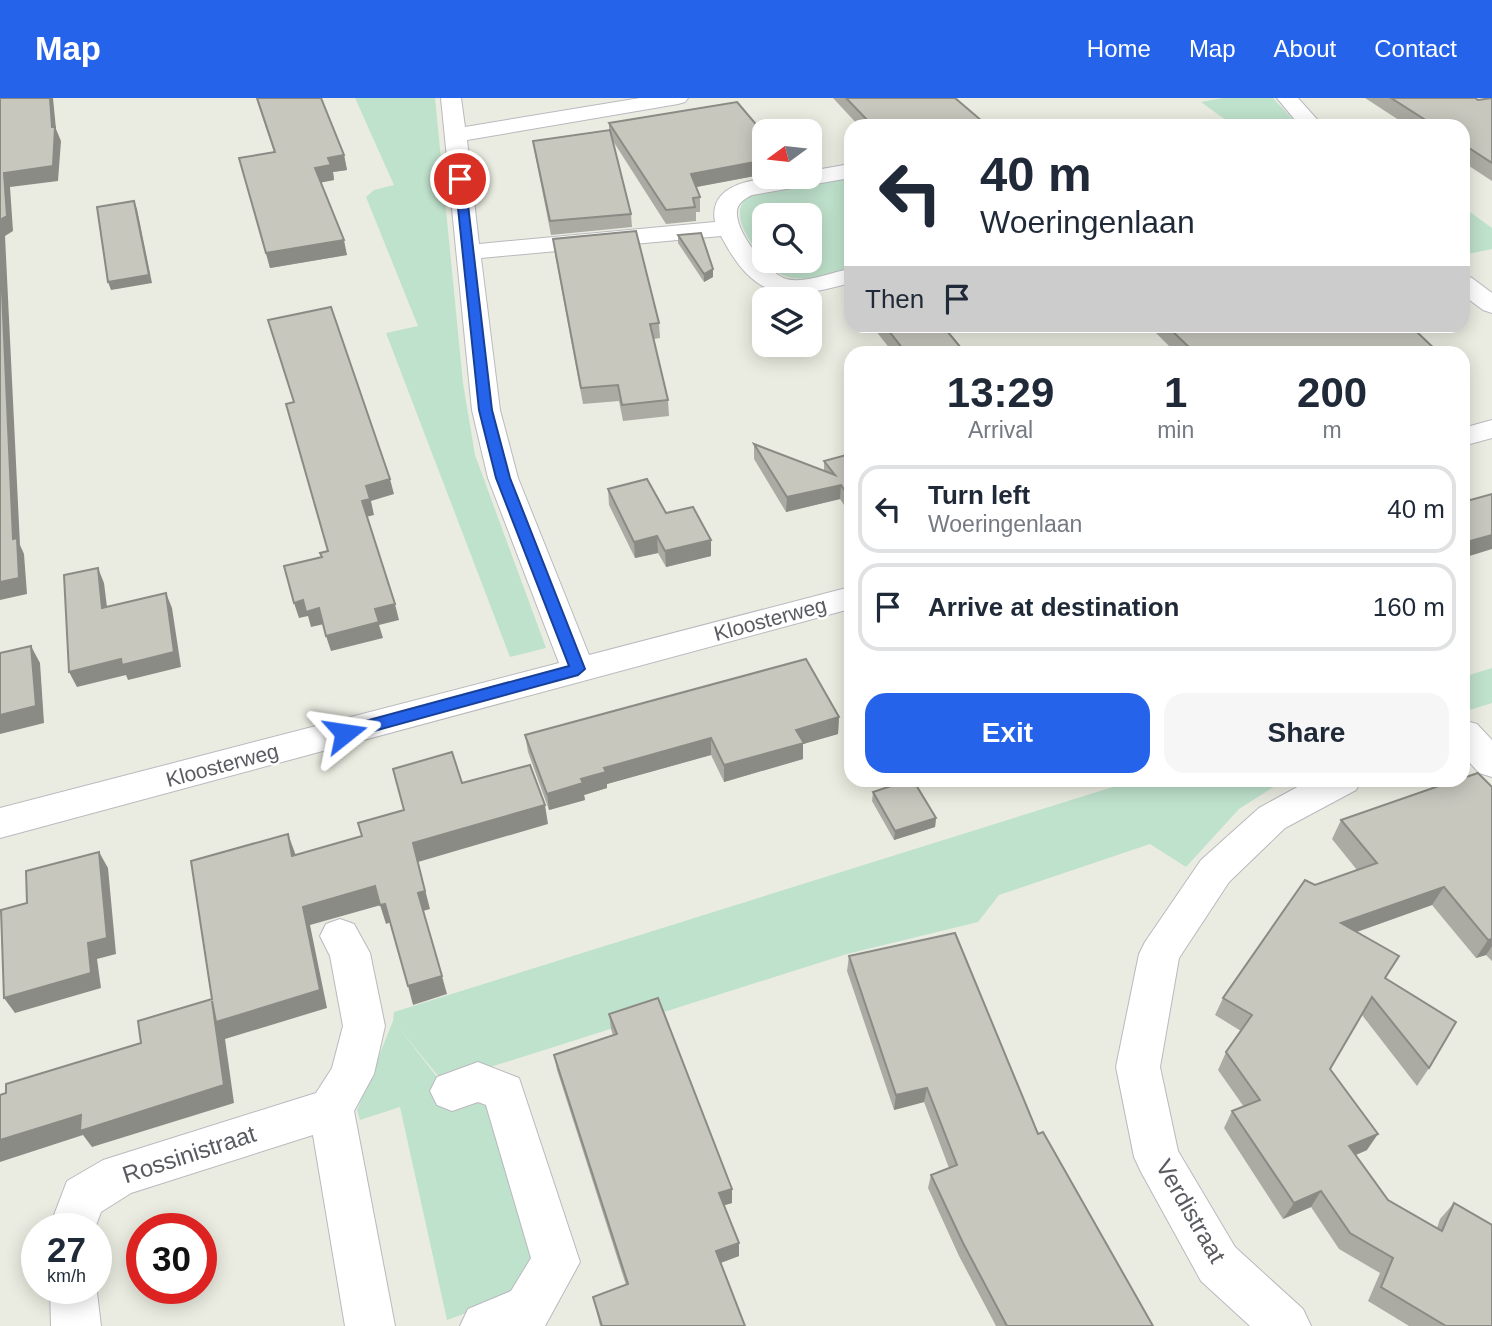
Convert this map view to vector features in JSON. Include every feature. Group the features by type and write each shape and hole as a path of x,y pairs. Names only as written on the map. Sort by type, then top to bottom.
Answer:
{"street":[{"path":"451,98 486,410 503,478 578,669"},
{"path":"455,135 678,98"},
{"path":"1287,98 1306,119"},
{"path":"844,172 745,189 730,198 725,211 727,228 759,272 773,283 788,287 844,277"},
{"path":"467,252 727,228"},
{"path":"1470,288 1492,305"},
{"path":"1470,434 1492,429"},
{"name":"Kloosterweg","path":"0,823 844,600"},
{"path":"1470,731 1492,724"},
{"path":"1470,740 1492,763"},
{"name":"Verdistraat","path":"1286,1326 1218,1264 1157,1157 1138,1066 1159,954 1216,872 1272,818 1330,787"},
{"path":"340,936 350,953 364,1026 352,1074 331,1109 370,1326"},
{"path":"452,1091 478,1082 504,1092 556,1262 515,1320"},
{"name":"Rossinistraat","path":"77,1213 83,1197 119,1175 331,1109"},
{"path":"75,1304 76,1326"}],"green space":[{"path":"355,98 435,98 463,383 475,455 546,648 510,657 386,333 418,326 366,197 374,190 394,185"},
{"path":"1223,98 1273,98 1292,119 1224,119 1201,102"},
{"path":"844,177 844,272 804,279 779,273 822,273 822,203 752,203 752,243 740,219 743,202 750,195 781,189 822,189 822,181"},
{"path":"1470,212 1492,228 1492,249 1470,254"},
{"path":"1492,668 1492,703 1470,710 1470,675"},
{"path":"1113,787 1274,787 1239,809 1186,867 1150,844 999,895 978,922 847,954 443,1082 399,1028 441,1082 488,1105 536,1266 522,1293 447,1320 400,1107 360,1120 357,1110 393,1021 394,1012"}],"building":[{"path":"0,98 50,98 52,127 55,127 53,166 4,173 7,216 0,220"},
{"path":"257,98 321,98 344,155 328,158 331,165 315,168 344,240 266,253 239,158 275,152"},
{"path":"846,98 955,98 980,119 866,119"},
{"path":"1391,98 1492,98 1492,163 1470,149 1470,119 1424,119"},
{"path":"737,102 752,120 752,162 691,174 700,197 693,198 695,207 666,210 609,123"},
{"path":"610,130 631,214 550,221 533,141"},
{"path":"134,201 149,275 108,282 97,207"},
{"path":"636,231 659,323 650,324 668,400 622,405 618,385 581,388 553,239"},
{"path":"701,233 713,269 704,274 678,235"},
{"path":"0,246 13,539 17,538 19,578 0,582"},
{"path":"331,307 390,479 366,486 370,499 362,501 395,604 375,609 379,622 326,636 319,608 306,612 303,600 294,603 284,566 322,557 320,553 328,551 286,404 294,402 268,320"},
{"path":"890,333 949,333 959,346 901,346"},
{"path":"1174,333 1418,333 1432,346 1188,346"},
{"path":"754,444 835,475 824,461 844,456 844,489 841,485 787,497"},
{"path":"647,479 666,513 693,507 711,540 665,551 657,536 634,542 608,489"},
{"path":"1492,494 1492,535 1470,541 1470,500"},
{"path":"98,568 102,608 166,593 174,652 122,665 121,659 69,672 64,575"},
{"path":"31,646 36,706 0,715 0,653"},
{"path":"806,659 839,717 796,730 804,743 724,765 711,738 604,768 606,772 581,779 583,783 547,794 525,735"},
{"path":"452,752 462,783 530,765 545,805 413,843 425,891 418,893 442,976 408,986 385,904 380,905 375,886 303,907 320,990 216,1022 212,1001 224,1085 80,1131 81,1115 0,1140 0,1095 6,1093 6,1084 141,1043 138,1021 212,999 191,861 288,834 292,856 362,836 358,823 404,810 393,769"},
{"path":"1478,773 1492,787 1492,939 1488,940 1444,887 1341,923 1399,956 1385,978 1456,1022 1429,1068 1372,997 1330,1069 1378,1134 1349,1146 1388,1200 1442,1231 1454,1203 1492,1225 1492,1326 1446,1326 1381,1287 1393,1258 1350,1233 1321,1191 1294,1203 1232,1111 1260,1100 1226,1052 1252,1015 1223,998 1305,880 1315,885 1377,863 1341,820 1436,787 1470,787 1470,776"},
{"path":"888,787 917,787 936,818 895,831 873,792"},
{"path":"99,852 107,938 88,943 91,973 4,998 1,910 27,903 26,871"},
{"path":"955,933 1038,1134 1043,1132 1153,1326 1007,1326 963,1243 931,1175 957,1165 927,1088 896,1095 849,956"},
{"path":"658,998 732,1189 719,1193 739,1243 716,1251 745,1326 602,1326 593,1297 628,1284 554,1055 617,1034 609,1014"}],"route":[{"path":"345,733 578,669 503,478 486,410 460,179"}]}
